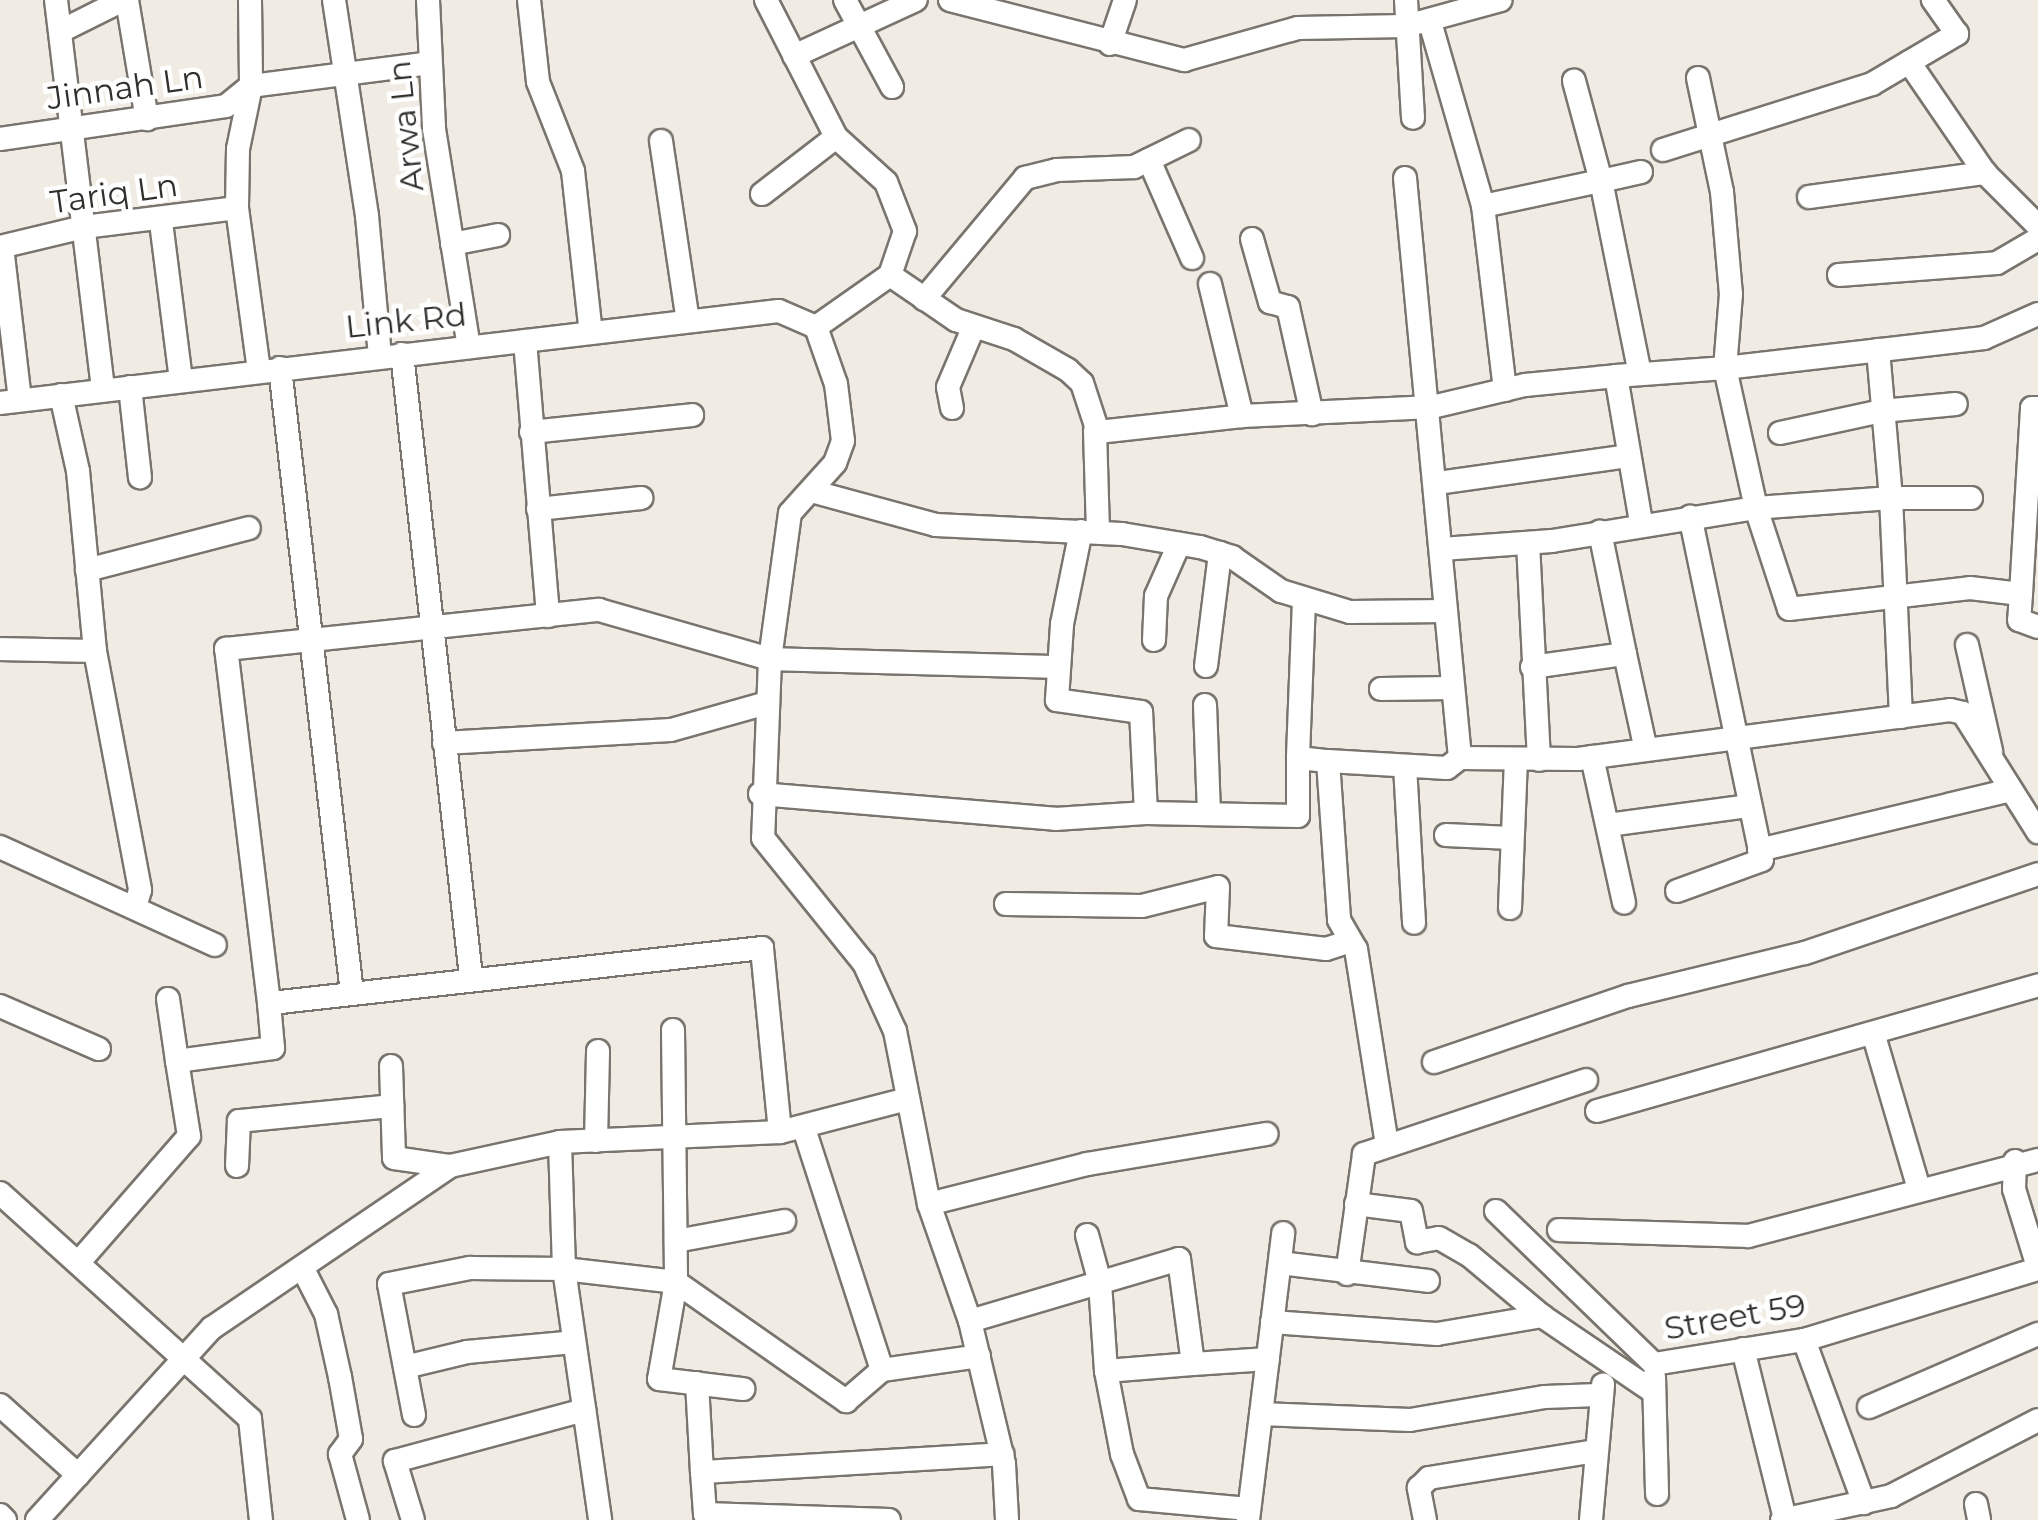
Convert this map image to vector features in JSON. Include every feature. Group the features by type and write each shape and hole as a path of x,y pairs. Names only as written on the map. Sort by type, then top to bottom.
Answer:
{"street":[{"path":"56,0 103,390"},
{"path":"61,31 125,0 146,119"},
{"path":"250,0 252,86 238,149 237,208 270,369 311,640 352,993"},
{"path":"334,0 340,73 391,355 444,743 471,977"},
{"name":"Arwa Ln","path":"428,0 431,63 468,347"},
{"path":"529,0 538,82 573,171 590,333"},
{"path":"766,0 836,137 886,182 905,231 890,276 816,327 836,384 843,441 835,464 790,513 770,658 760,794 764,838 864,963 895,1031 929,1204 970,1321 1002,1454 1007,1520"},
{"path":"845,0 892,87"},
{"path":"794,56 916,0"},
{"path":"950,0 1184,60 1363,11 1418,24 1502,0"},
{"path":"1110,44 1124,0"},
{"path":"1406,0 1483,206 1504,390"},
{"path":"1662,150 1872,84 1957,34 1933,0"},
{"path":"1414,118 1418,24"},
{"path":"1908,62 1985,173 2038,226"},
{"name":"Jinnah Ln","path":"0,139 226,106 252,86 431,63"},
{"path":"1698,78 1711,136 1730,294 1725,368 1756,508 1790,609 1970,588 2022,594"},
{"path":"1574,81 1602,182 1640,374"},
{"path":"762,194 836,137"},
{"path":"662,140 688,321"},
{"path":"924,298 1024,178 1057,170 1115,170 1149,160 1189,140"},
{"path":"1149,160 1192,258"},
{"path":"1483,206 1642,172"},
{"path":"1809,197 1985,173"},
{"path":"1405,178 1432,407 1460,758"},
{"name":"Tariq Ln","path":"1,247 84,227 161,222 237,208"},
{"path":"161,222 181,381"},
{"path":"452,244 498,235"},
{"path":"1252,239 1270,302 1288,308 1312,414"},
{"path":"1839,275 1997,262 2038,239"},
{"path":"1,247 10,401"},
{"path":"890,276 974,326 1014,339 1068,370 1082,383 1094,430 1090,532 1059,668 1057,700 1141,712 1146,813"},
{"path":"1210,284 1242,416"},
{"name":"Link Rd","path":"10,401 779,310 816,327"},
{"path":"1094,430 1242,416 1432,407 1504,390 1984,338 2038,314"},
{"path":"952,408 948,387 974,326"},
{"path":"525,340 548,616"},
{"path":"1878,350 1901,717"},
{"path":"1616,376 1641,523"},
{"path":"130,387 140,477"},
{"path":"62,396 78,471 94,651 140,890 136,904"},
{"path":"1780,433 1882,411 1956,404"},
{"path":"2038,408 2032,408 2031,549 2019,620 2038,627"},
{"path":"531,432 692,415"},
{"path":"1437,483 1630,456"},
{"path":"810,491 936,525 1090,532 1220,553 1304,600 1350,612 1446,612"},
{"path":"538,509 641,498"},
{"path":"1442,549 1528,543 1756,508 1890,498 1971,498"},
{"path":"1677,890 1757,866 1759,850 1748,806 1740,738 1690,516"},
{"path":"87,570 249,528"},
{"path":"1600,532 1646,750"},
{"path":"1510,908 1511,838 1528,759 1532,666 1528,543"},
{"path":"1154,640 1156,596 1179,544"},
{"path":"1206,666 1220,553"},
{"path":"760,794 1019,817 1146,813 1298,816 1304,600"},
{"path":"177,1061 273,1048 226,650 611,610 770,658 1059,668"},
{"path":"1966,644 1994,764"},
{"path":"0,649 94,651"},
{"path":"1532,666 1625,654"},
{"path":"1381,689 1453,688"},
{"path":"444,743 671,730 767,702"},
{"path":"1205,705 1209,813"},
{"path":"1298,758 1448,768 1460,758 1592,757 1901,717 1964,713 2038,832"},
{"path":"1592,757 1624,903"},
{"path":"1328,761 1339,920 1352,941 1387,1144"},
{"path":"1405,766 1414,923"},
{"path":"1759,850 2011,790"},
{"path":"1608,825 1748,806"},
{"path":"1446,835 1511,838"},
{"path":"0,847 136,904 216,945"},
{"path":"1434,1062 1628,996 1805,953 2038,874"},
{"path":"1006,904 1142,906 1218,887 1216,936 1326,949 1352,941"},
{"path":"268,1003 471,977 762,948 780,1132"},
{"path":"1597,1112 1874,1036 2038,985"},
{"path":"78,1262 189,1136 168,999"},
{"path":"0,1006 100,1049"},
{"path":"673,1030 676,1282 660,1379 743,1389"},
{"path":"1874,1036 1919,1188"},
{"path":"596,1142 598,1051"},
{"path":"391,1066 397,1161 450,1166 560,1142 675,1140 780,1132 908,1099"},
{"path":"1347,1274 1364,1154 1586,1080"},
{"path":"238,1166 239,1121 392,1106"},
{"path":"804,1128 882,1370"},
{"path":"929,1204 1087,1164 1266,1134"},
{"path":"560,1142 564,1269 600,1520"},
{"path":"1559,1230 1721,1240 2027,1160"},
{"path":"2027,1160 2014,1189 2038,1268"},
{"path":"49,1516 78,1475 212,1328 450,1166"},
{"path":"0,1193 250,1419 261,1520"},
{"path":"1356,1204 1411,1211 1417,1242 1440,1238 1470,1255 1542,1316 1654,1392"},
{"name":"Street 59","path":"1496,1211 1654,1364 1804,1340 2038,1268"},
{"path":"676,1240 784,1221"},
{"path":"1086,1235 1100,1282 1106,1371 1122,1454 1139,1510 1248,1514 1284,1234"},
{"path":"970,1321 1179,1259 1192,1364"},
{"path":"1280,1263 1428,1281"},
{"path":"414,1416 388,1289 393,1281 470,1268 564,1269 676,1282 846,1400 882,1370 979,1356"},
{"path":"304,1269 326,1314 340,1376 351,1439 340,1454 358,1520"},
{"path":"1272,1322 1437,1334 1542,1316"},
{"path":"1869,1406 2038,1334"},
{"path":"1804,1340 1864,1503"},
{"path":"405,1367 467,1352 574,1342"},
{"path":"1744,1349 1783,1520 1864,1503 1927,1479 2038,1420"},
{"path":"1106,1371 1268,1360"},
{"path":"1592,1520 1598,1395 1613,1364"},
{"path":"1654,1364 1658,1494"},
{"path":"697,1383 705,1514 890,1520"},
{"path":"1261,1414 1410,1420 1545,1397 1598,1395"},
{"path":"0,1405 78,1475"},
{"path":"413,1520 395,1460 584,1410"},
{"path":"1425,1520 1419,1488 1428,1478 1595,1451"},
{"path":"702,1472 1002,1454"}]}
